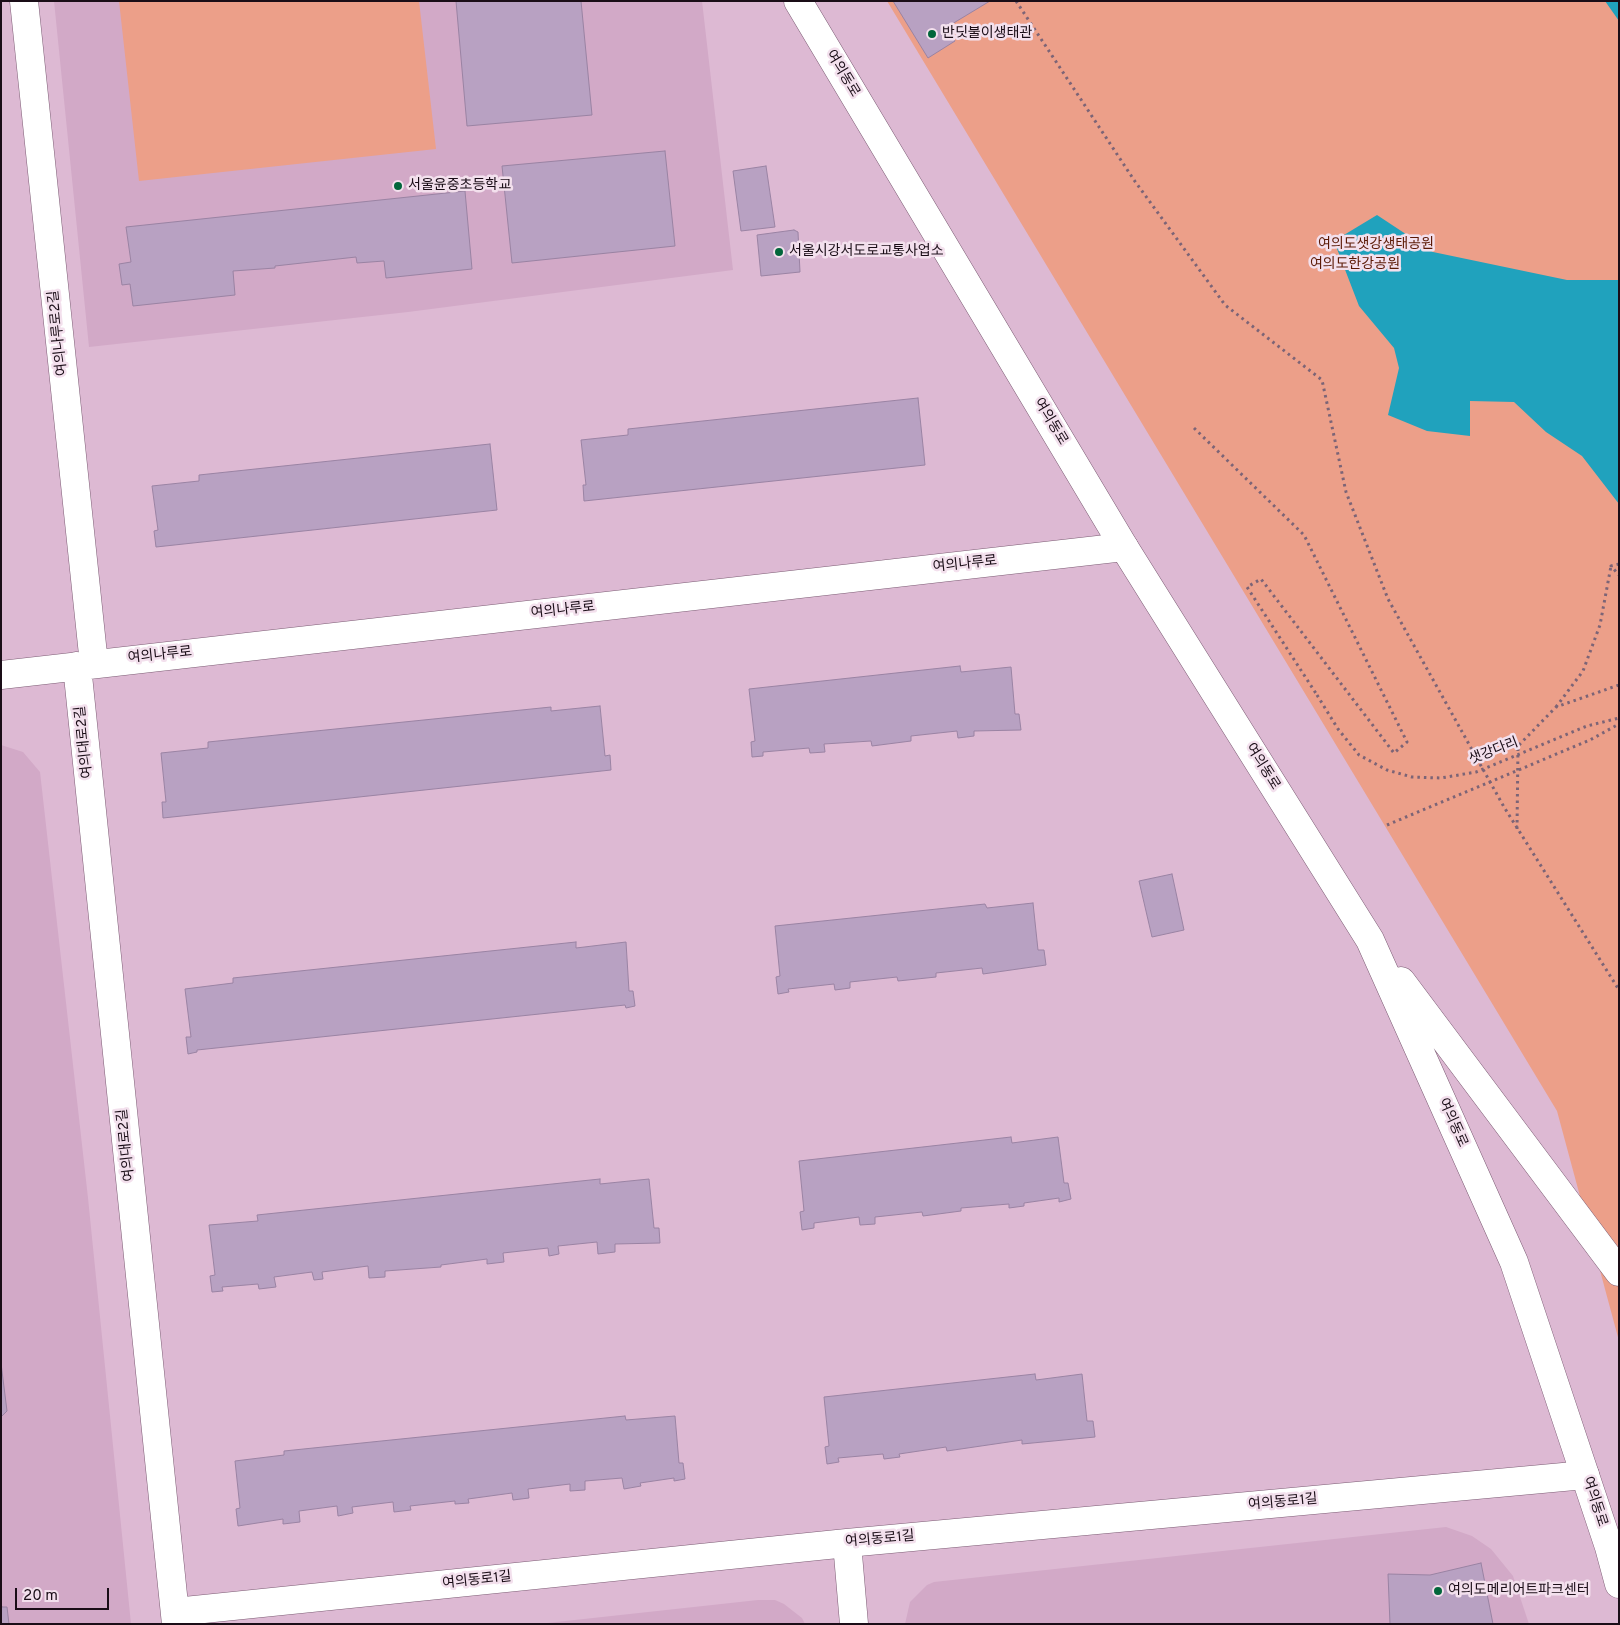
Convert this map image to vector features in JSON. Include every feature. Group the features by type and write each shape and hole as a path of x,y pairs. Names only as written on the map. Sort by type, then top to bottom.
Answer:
{"street":[{"name":"여의나루로2길","path":"24,1 85,665"},
{"name":"여의동로","path":"798,1 1124,547 1370,940 1514,1262 1585,1474 1619,1584"},
{"name":"여의나루로","path":"1,675 1124,547"},
{"name":"여의대로2길","path":"85,665 176,1618"},
{"path":"1370,940 1619,1272"},
{"name":"여의동로1길","path":"176,1618 847,1543 1585,1474"},
{"path":"847,1543 854,1624"}],"path":[{"path":"1016,1 1134,180 1224,305 1322,380 1346,492 1388,599 1517,829 1619,990"},
{"name":"샛강다리","path":"1194,428 1304,535 1407,742 1394,753 1260,579 1247,587 1338,729 1359,755 1387,770 1412,777 1441,778 1476,772 1587,726 1619,718"},
{"path":"1611,566 1619,564"},
{"path":"1517,829 1518,746 1556,707 1583,670 1600,625 1611,566"},
{"path":"1611,566 1619,575"},
{"path":"1556,707 1619,685"},
{"path":"1388,825 1590,740 1619,724"}],"shaded area":[{"name":"서울윤중초등학교","path":"54,1 702,1 733,270 408,312 89,347"},
{"path":"1,745 23,752 40,772 88,1198 131,1624 1,1624"},
{"path":"1446,1527 1472,1536 1491,1549 1513,1576 1529,1624 905,1624 910,1602 927,1585 934,1582"},
{"path":"758,1600 775,1600 784,1604 802,1618 805,1624 538,1624"}],"green space":[{"path":"119,1 419,1 436,149 139,181"},
{"name":"여의도한강공원","path":"887,1 1619,1 1619,1341 1557,1111"}],"water":[{"path":"1605,1 1619,1 1619,21"},
{"path":"1377,215 1433,252 1567,280 1619,280 1619,504 1582,456 1546,432 1514,402 1470,401 1470,436 1427,431 1388,415 1399,368 1394,348 1359,306 1334,241"}],"building":[{"path":"456,1 581,1 592,115 467,126"},
{"name":"반딧불이생태관","path":"893,1 990,1 947,27 955,41 928,58"},
{"path":"665,151 675,246 512,263 502,166"},
{"path":"766,166 775,227 741,231 733,171"},
{"path":"465,191 472,269 386,278 384,261 357,263 356,257 275,266 275,268 233,271 235,295 133,306 130,284 122,285 119,264 131,262 126,227"},
{"name":"서울시강서도로교통사업소","path":"794,230 798,232 800,272 761,276 757,235"},
{"path":"918,398 925,465 584,501 583,485 586,485 581,440 628,435 628,429"},
{"path":"490,444 497,510 156,547 154,531 158,530 152,486 199,481 199,475"},
{"path":"960,666 961,672 1011,667 1015,714 1019,714 1021,730 974,731 974,736 958,738 957,731 911,736 911,741 872,746 871,741 824,744 825,752 810,753 809,748 763,752 763,756 752,757 751,742 755,741 749,689"},
{"path":"600,706 605,756 610,755 611,770 163,818 162,802 166,802 161,753 208,748 208,742 551,707 551,711"},
{"path":"1172,874 1184,930 1152,937 1139,881"},
{"path":"1033,903 1038,950 1044,950 1046,965 983,974 982,968 936,973 936,977 898,981 897,977 850,982 850,988 835,990 834,984 788,989 789,992 778,994 776,977 780,976 775,926 985,904 987,908"},
{"path":"576,942 576,948 626,942 629,991 633,991 635,1006 626,1008 625,1005 197,1050 197,1052 188,1054 186,1037 191,1037 185,989 233,983 233,978"},
{"path":"1011,1137 1012,1143 1058,1137 1064,1183 1068,1183 1071,1199 1059,1202 1059,1198 1024,1203 1024,1206 1009,1208 1009,1204 961,1208 961,1211 923,1216 922,1212 875,1217 875,1224 860,1225 859,1217 814,1223 814,1228 802,1230 800,1212 804,1211 799,1161"},
{"path":"600,1179 600,1184 649,1179 654,1228 659,1228 660,1243 615,1244 615,1252 598,1254 597,1242 558,1246 559,1254 549,1256 548,1248 503,1253 504,1262 487,1264 487,1259 441,1265 441,1267 385,1271 385,1277 369,1278 368,1266 322,1272 323,1279 314,1280 312,1272 274,1277 276,1287 259,1289 258,1284 222,1287 223,1291 212,1292 210,1276 215,1275 209,1225 258,1221 257,1215"},
{"path":"1,1363 7,1411 1,1417"},
{"path":"1035,1374 1036,1380 1082,1374 1087,1421 1093,1421 1095,1437 1022,1444 1022,1440 947,1451 946,1447 899,1454 900,1457 884,1459 883,1454 838,1458 839,1462 827,1464 825,1447 829,1446 824,1397"},
{"path":"625,1416 626,1420 675,1416 679,1463 683,1463 685,1479 674,1481 674,1478 640,1483 641,1486 624,1489 622,1478 585,1481 585,1490 570,1491 570,1484 528,1489 529,1498 513,1500 512,1493 468,1499 469,1503 455,1504 455,1501 410,1506 411,1510 394,1512 393,1502 352,1507 353,1513 338,1516 337,1506 299,1511 300,1522 283,1524 283,1519 238,1526 236,1509 240,1508 235,1461 284,1455 284,1451"},
{"name":"여의도메리어트파크센터","path":"1481,1563 1493,1624 1390,1624 1388,1574 1430,1575"},
{"path":"1,1604 2,1607 7,1607 9,1624 1,1624"}],"place":[{"name":"반딧불이생태관","path":"932,34"},
{"name":"서울윤중초등학교","path":"398,186"},
{"name":"서울시강서도로교통사업소","path":"779,252"},
{"name":"여의도메리어트파크센터","path":"1438,1591"}],"park label":[{"name":"여의도샛강생태공원","path":"1376,245"}]}
